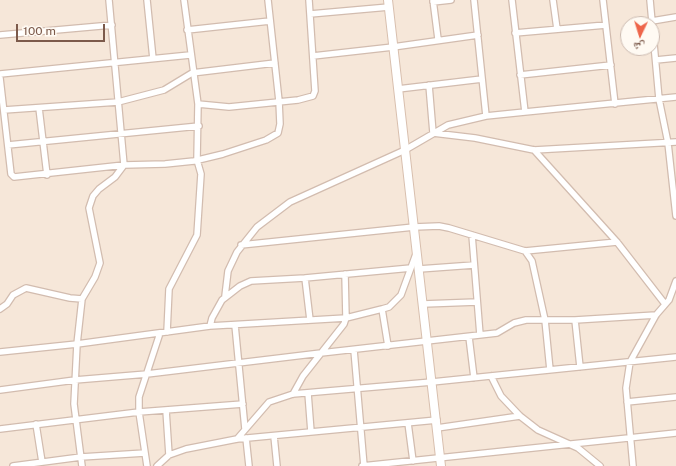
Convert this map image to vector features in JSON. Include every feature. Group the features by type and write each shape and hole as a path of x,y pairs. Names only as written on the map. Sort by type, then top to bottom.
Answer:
{"street":[{"path":"82,466 76,419 76,344 82,299 95,277 100,263 89,208 93,196 99,189 115,177 124,165 120,134 116,63 109,0"},
{"path":"148,0 153,59"},
{"path":"167,332 169,289 195,241 198,231 201,171 197,160 199,126 198,104 192,73 184,0"},
{"path":"0,78 12,176 47,175 124,165 165,164 197,160 266,140 278,133 280,124 279,101 268,0"},
{"path":"198,104 230,107 298,100 313,96 315,91 309,0"},
{"path":"438,39 433,1 452,0"},
{"path":"474,0 486,116"},
{"path":"512,0 525,112"},
{"path":"553,0 557,29"},
{"path":"603,0 615,104"},
{"path":"650,0 652,16"},
{"path":"310,14 389,4 417,252 415,269 423,304 441,462"},
{"path":"660,20 676,17"},
{"path":"187,30 270,21"},
{"path":"0,35 112,25"},
{"path":"515,33 606,25"},
{"path":"313,56 478,35"},
{"path":"0,74 190,55"},
{"path":"656,56 659,99 675,183 676,216"},
{"path":"656,60 676,58"},
{"path":"4,110 118,102 164,90 192,73 275,63"},
{"path":"520,75 611,65"},
{"path":"398,89 428,84 482,79"},
{"path":"428,84 433,133"},
{"path":"210,326 212,318 225,296 228,271 241,245 257,227 290,202 405,150 433,133 461,121 486,116 676,97"},
{"path":"40,108 47,175"},
{"path":"8,145 199,126"},
{"path":"433,133 475,138 534,150 676,142"},
{"path":"534,150 616,242 665,304"},
{"path":"241,245 414,227 449,228 525,251 616,242"},
{"path":"472,235 480,335"},
{"path":"525,251 532,261 545,320 550,370"},
{"path":"225,296 251,281 474,265"},
{"path":"0,352 76,344 210,326 346,318 389,307 401,295 415,269"},
{"path":"293,394 303,376 338,333 346,318 345,274"},
{"path":"305,278 310,320"},
{"path":"633,466 626,388 630,362 656,315 669,300 676,281"},
{"path":"0,309 7,304 13,294 26,288 70,298 82,299"},
{"path":"423,304 477,302"},
{"path":"382,309 388,346"},
{"path":"0,390 75,380 147,374 469,337 497,333 514,323 526,320 575,320 656,315"},
{"path":"575,320 580,367"},
{"path":"235,325 245,429"},
{"path":"147,466 139,412 139,397 160,333"},
{"path":"469,337 474,378"},
{"path":"354,350 363,466 413,461 441,462 570,444 676,433"},
{"path":"237,439 269,402 293,394 474,378 676,356"},
{"path":"490,376 501,396 520,416 538,430 570,444 600,466"},
{"path":"308,393 311,432"},
{"path":"627,402 676,397"},
{"path":"0,429 139,412 243,404"},
{"path":"166,410 169,456"},
{"path":"157,466 169,456 186,449 237,439 360,427 437,424 520,416"},
{"path":"36,424 42,462"},
{"path":"408,424 413,461"},
{"path":"274,436 277,466"},
{"path":"246,438 249,466"},
{"path":"13,466 81,457 145,453"}],"shaded area":[{"path":"0,0 676,0 676,466 0,466"}]}
